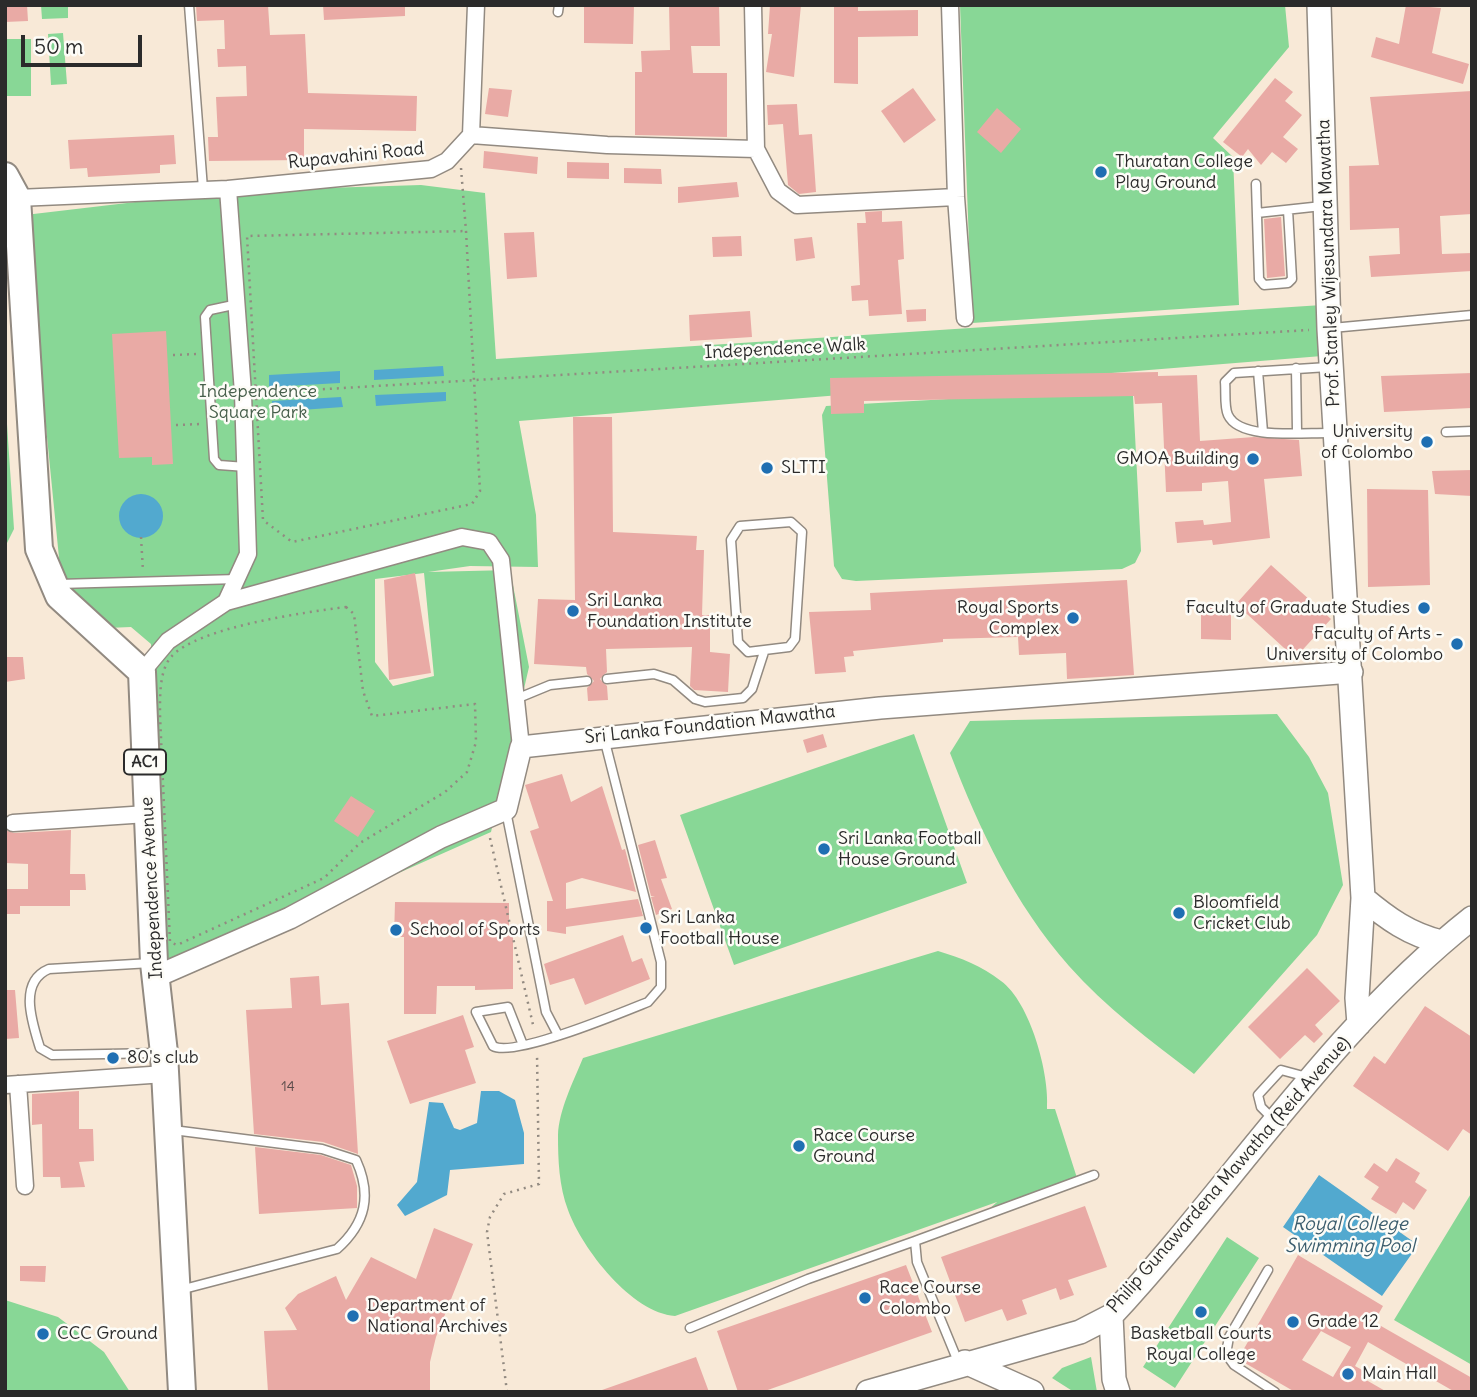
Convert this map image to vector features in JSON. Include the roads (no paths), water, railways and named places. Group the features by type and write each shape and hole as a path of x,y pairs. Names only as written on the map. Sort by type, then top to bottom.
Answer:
{"main road":[{"name":"Prof. Stanley Wijesundara Mawatha","path":"1319,5 1329,329 1352,672 1363,898 1357,998 1359,1024"},
{"path":"11,187 39,549 59,596 142,672"},
{"name":"Independence Avenue","path":"142,672 155,970 165,1064 182,1392"},
{"path":"1363,898 1393,923 1418,936 1440,942"},
{"name":"Philip Gunawardena Mawatha (Reid Avenue)","path":"877,1390 962,1363 1080,1332 1111,1316 1359,1024 1440,942 1472,918"},
{"path":"1111,1316 1114,1379 1118,1392"},
{"path":"962,1363 1032,1392"}],"street":[{"path":"476,5 471,135 607,145 756,149"},
{"path":"753,5 756,149 778,191 797,205 956,197"},
{"path":"950,5 956,197 965,318"},
{"name":"Rupavahini Road","path":"11,187 228,189 431,169 459,150 471,135"},
{"path":"226,602 248,554 238,304 228,189"},
{"path":"142,672 168,641 226,602 462,537 489,542 501,560 521,747 506,809 441,837 290,918 155,970"},
{"name":"Sri Lanka Foundation Mawatha","path":"521,747 603,735 880,708 1352,672"},
{"path":"13,823 147,814"},
{"path":"25,1185 12,1085 165,1064"}],"lane":[{"path":"189,5 203,189"},
{"path":"1256,184 1259,279 1264,285 1288,283 1293,273 1287,210"},
{"path":"1257,213 1325,206"},
{"path":"238,304 210,310 205,317 214,459 219,465 246,467"},
{"path":"1329,329 1472,315"},
{"path":"1332,367 1234,373 1225,382 1226,413 1243,430 1336,433"},
{"path":"1296,368 1297,431"},
{"path":"1258,371 1263,432"},
{"path":"1446,432 1472,432"},
{"path":"791,522 802,532 795,639 789,647 764,652 748,652 738,642 732,540 740,526 791,522"},
{"path":"54,584 238,579"},
{"path":"607,679 653,674 673,680 695,699 705,702 743,698 752,689 764,652"},
{"path":"516,699 550,685 587,681"},
{"path":"523,1045 508,1007 476,1012 493,1046 502,1050 537,1042 649,1002 661,987 662,962 603,735"},
{"path":"506,809 547,1012 558,1035"},
{"path":"155,970 49,969 39,973 31,983 31,1019 40,1048 52,1055 165,1064"},
{"path":"1276,1122 1257,1100 1274,1075 1281,1070 1313,1079"},
{"path":"168,1129 322,1149 356,1160 366,1182 362,1214 356,1233 337,1249 177,1290"},
{"path":"690,1328 808,1279 1094,1175"},
{"path":"915,1241 917,1262 962,1363"},
{"path":"1268,1270 1229,1337 1226,1354 1234,1365 1275,1392"}],"water":[{"path":"443,366 444,376 374,380 374,370"},
{"path":"340,371 340,383 269,387 269,375"},
{"path":"446,392 446,401 376,406 375,395"},
{"path":"341,397 343,407 273,412 272,401"},
{"path":"141,494 156,501 163,516 156,531 141,538 126,531 119,516 126,501"},
{"path":"481,1091 499,1091 515,1100 524,1133 524,1164 450,1170 447,1195 405,1216 397,1205 417,1182 429,1102 443,1103 454,1128 460,1130 477,1123"},
{"name":"Royal College Swimming Pool","path":"1319,1175 1418,1245 1382,1296 1283,1227"}],"place":[{"name":"Thuratan College Play Ground","path":"1101,172"},
{"name":"University of Colombo","path":"1427,442"},
{"name":"GMOA Building","path":"1253,459"},
{"name":"SLTTI","path":"767,468"},
{"name":"Faculty of Graduate Studies","path":"1424,608"},
{"name":"Sri Lanka Foundation Institute","path":"573,611"},
{"name":"Royal Sports Complex","path":"1073,618"},
{"name":"Faculty of Arts - University of Colombo","path":"1457,644"},
{"name":"Sri Lanka Football House Ground","path":"824,849"},
{"name":"Bloomfield Cricket Club","path":"1179,913"},
{"name":"Sri Lanka Football House","path":"646,928"},
{"name":"School of Sports","path":"396,930"},
{"name":"80's club","path":"113,1058"},
{"name":"Race Course Ground","path":"799,1146"},
{"name":"Race Course Colombo","path":"865,1298"},
{"name":"Basketball Courts Royal College","path":"1201,1312"},
{"name":"Department of National Archives","path":"353,1316"},
{"name":"Grade 12","path":"1293,1322"},
{"name":"CCC Ground","path":"43,1334"},
{"name":"Main Hall","path":"1348,1374"}],"park label":[{"name":"Independence Square Park","path":"258,402"}]}
